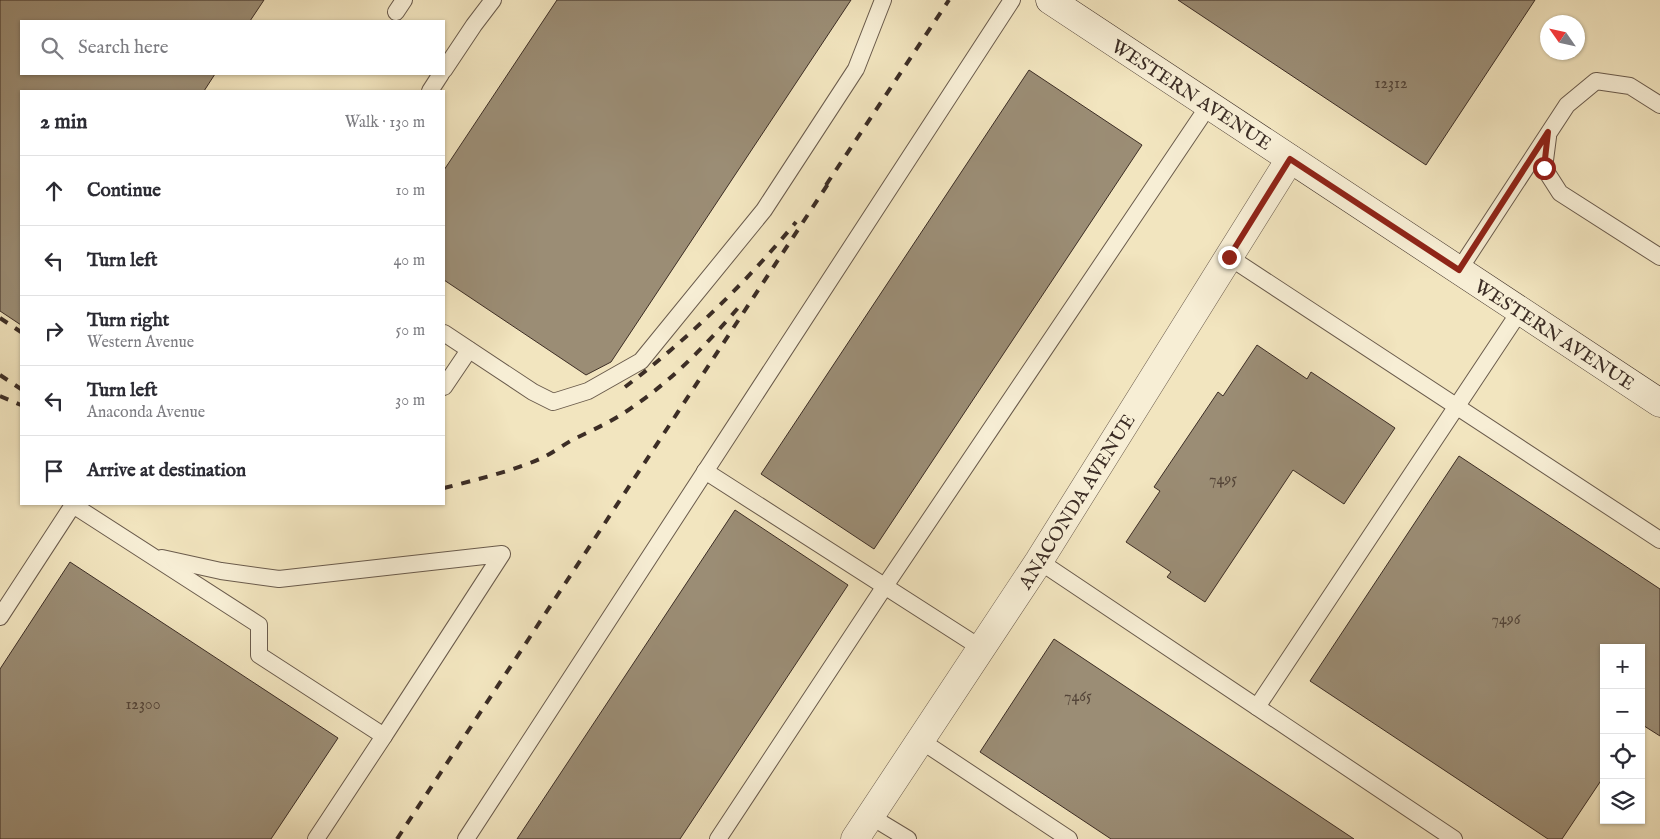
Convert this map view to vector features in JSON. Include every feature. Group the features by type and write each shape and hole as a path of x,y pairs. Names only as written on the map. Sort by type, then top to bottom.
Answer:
{"street":[{"name":"WESTERN AVENUE","path":"1050,0 1660,403"},
{"name":"ANACONDA AVENUE","path":"855,839 1039,561 1290,159"}],"lane":[{"path":"445,68 493,0"},
{"path":"445,334 533,392 553,402 588,391 641,361 764,210 856,69 883,0"},
{"path":"466,839 1012,0"},
{"path":"431,90 440,75"},
{"path":"1459,270 1567,105 1596,81 1630,86 1660,105"},
{"path":"718,839 885,586 1209,106"},
{"path":"1548,132 1544,168 1560,194 1660,257"},
{"path":"1229,257 1660,540"},
{"path":"1257,707 1520,311"},
{"path":"445,386 469,350"},
{"path":"705,471 981,648"},
{"path":"0,617 73,505 258,625 259,655 384,736"},
{"path":"152,556 221,571 279,579 502,554 316,839"},
{"path":"1039,561 1454,839"},
{"path":"920,740 1069,839"},
{"path":"870,816 908,839"}],"building":[{"path":"0,0 264,0 251,20 20,20 20,75 214,75 205,90 20,90 20,324 0,311"},
{"path":"557,0 851,0 611,362 586,375 445,281 445,168"},
{"path":"1178,0 1535,0 1426,165"},
{"path":"1029,70 1142,145 874,549 761,474"},
{"path":"1257,345 1307,379 1311,372 1395,428 1344,504 1293,470 1205,602 1167,577 1171,572 1126,542 1160,491 1154,487 1218,392 1223,396"},
{"path":"1459,456 1660,589 1660,736 1645,727 1645,644 1600,644 1600,782 1562,839 1548,839 1310,681"},
{"path":"735,510 848,585 680,839 517,839"},
{"path":"70,562 338,738 271,839 0,839 0,669"},
{"path":"1054,639 1354,839 1111,839 980,752"}],"railway":[{"path":"826,185 949,0"},
{"path":"397,839 830,181"},
{"path":"625,387 671,350 715,310 757,267 796,222"},
{"path":"445,488 531,463 620,416 678,371 743,302"},
{"path":"0,318 20,331"},
{"path":"0,375 20,388"},
{"path":"0,396 20,405"}],"route":[{"path":"1229,257 1290,159 1459,270 1548,132 1544,168"}]}
